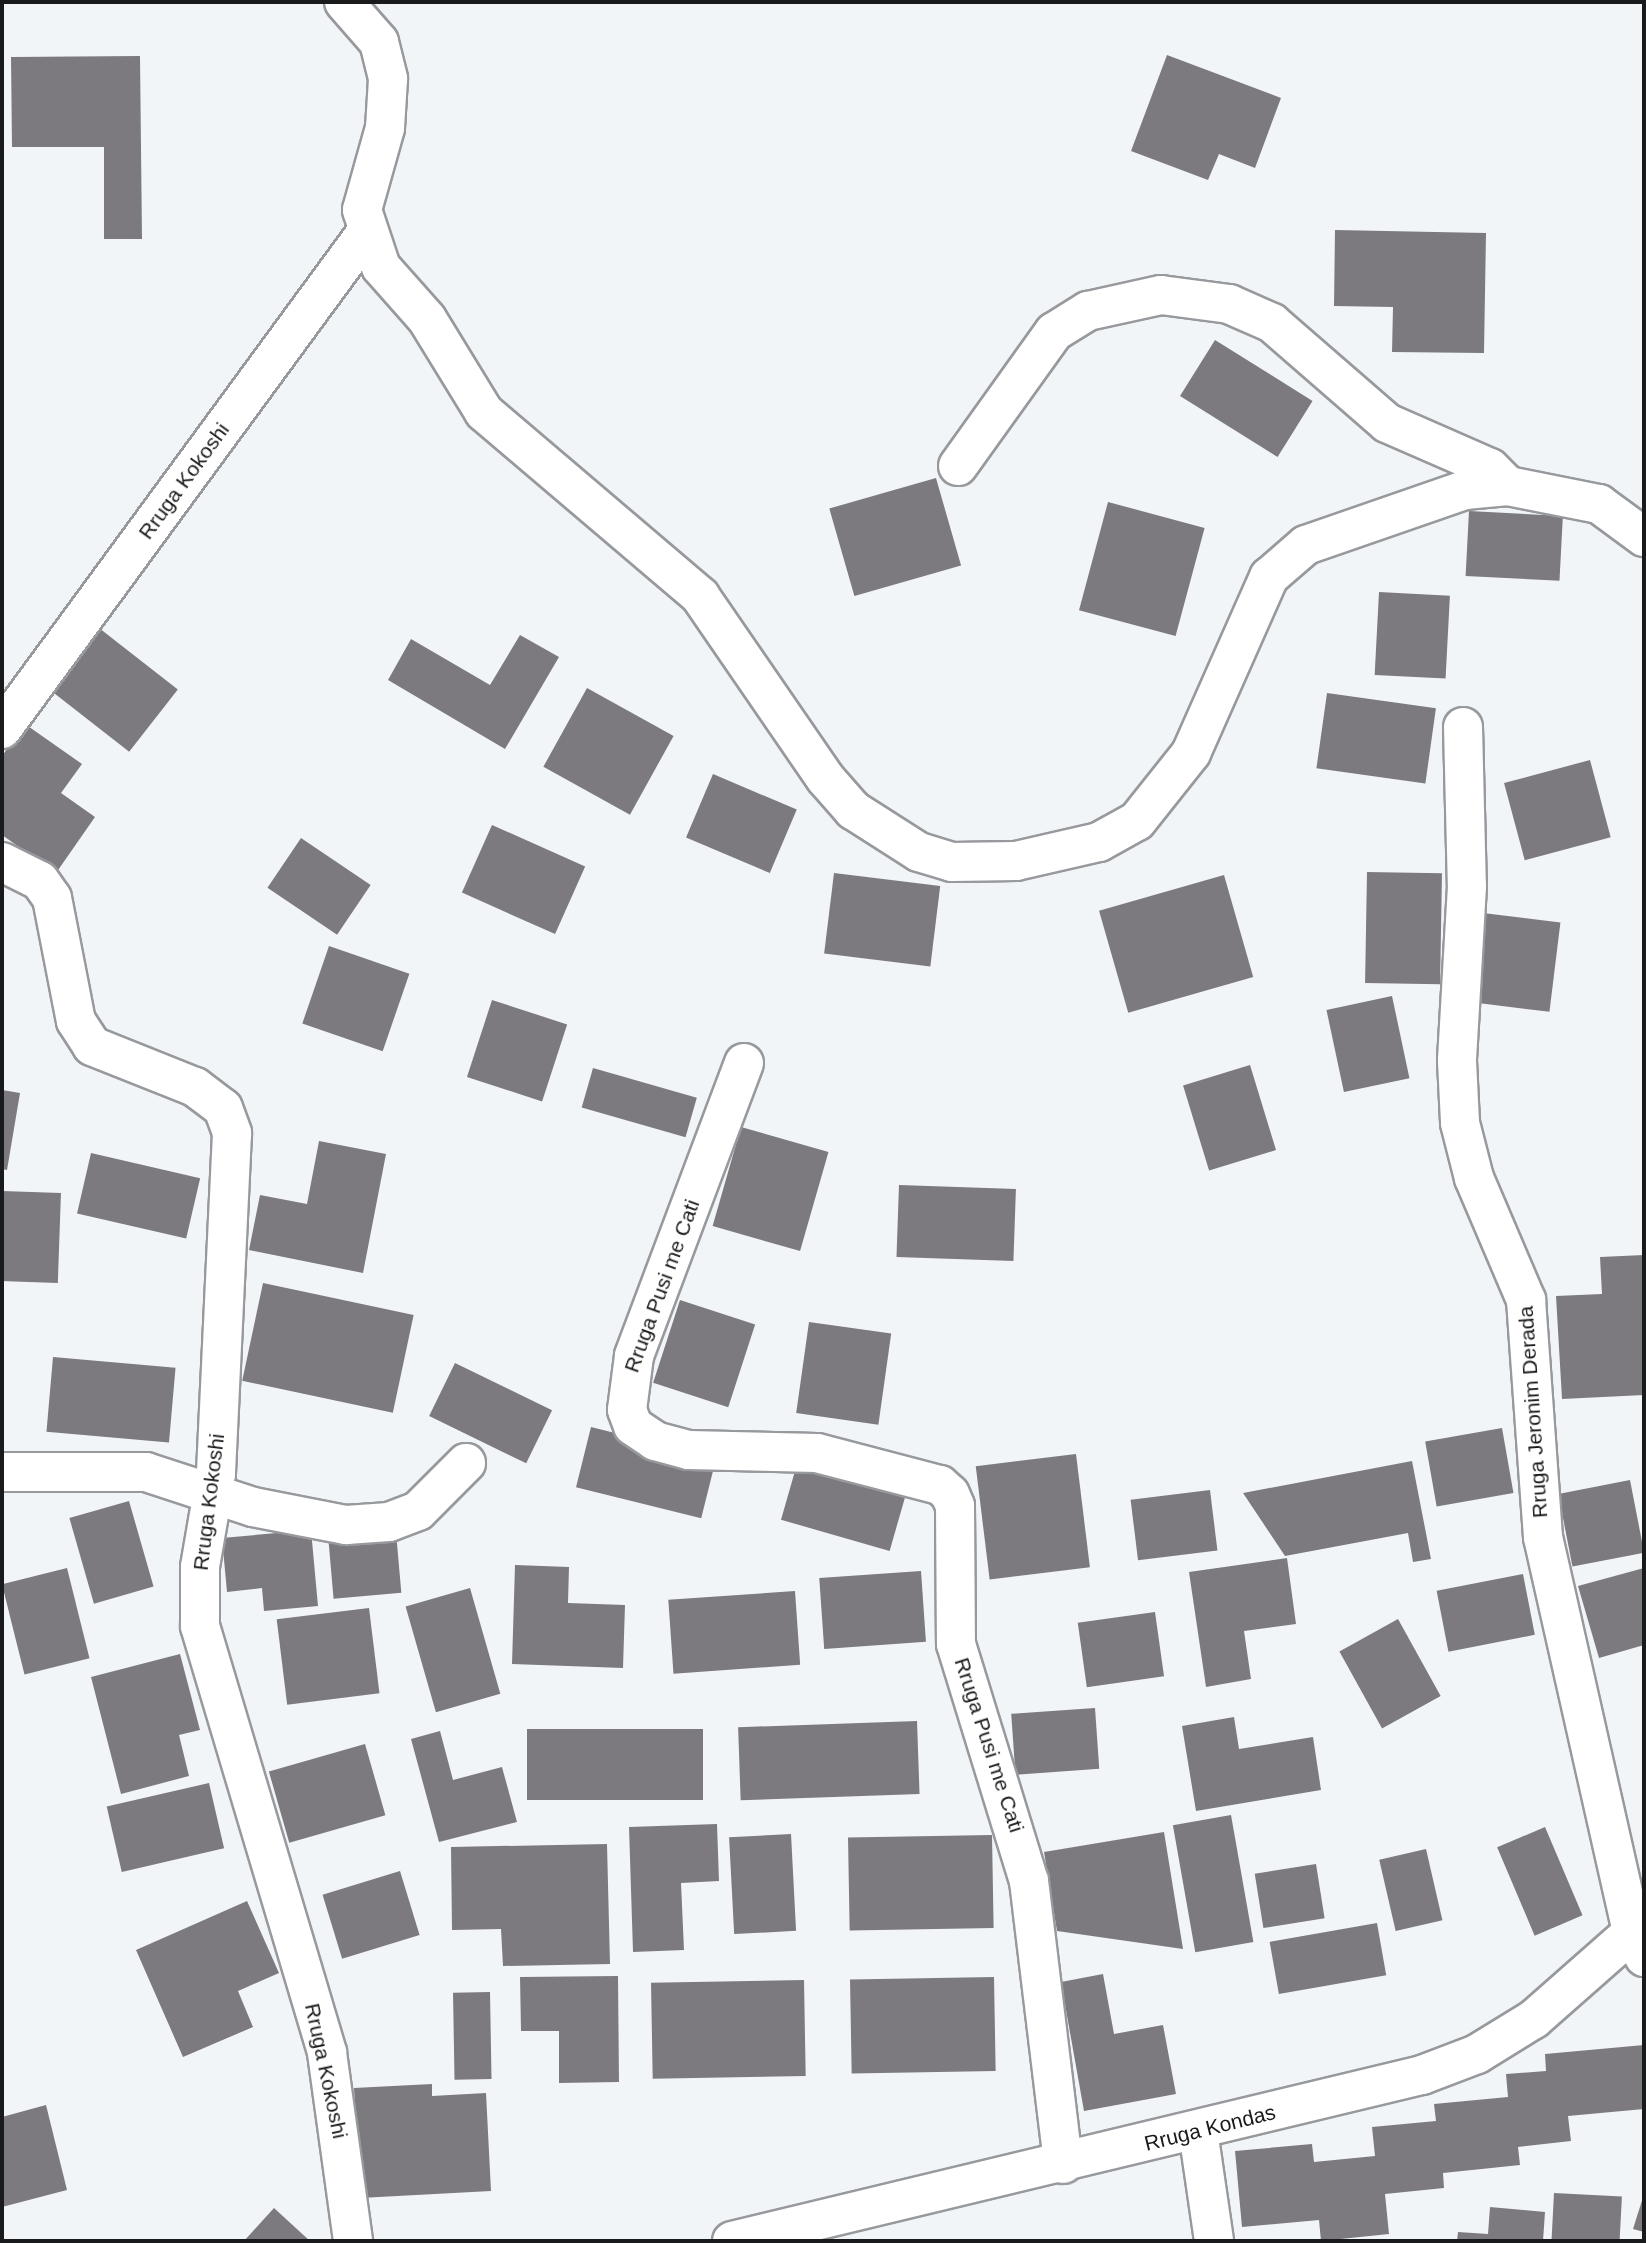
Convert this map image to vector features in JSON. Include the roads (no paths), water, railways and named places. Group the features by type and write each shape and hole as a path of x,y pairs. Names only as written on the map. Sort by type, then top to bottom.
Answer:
{"street":[{"path":"344,2 379,42 388,79 385,128 362,210 366,233 382,267 427,319 484,412 700,596 853,810 919,852 951,862 986,865 1065,852 1138,821 1191,753 1269,577 1283,561 1306,545 1445,496 1508,486 1599,504 1644,537"},
{"name":"Rruga Kokoshi","path":"2,729 366,233"},
{"path":"958,466 1054,332 1088,311 1161,295 1229,304 1272,323 1377,415 1415,439 1490,468 1508,486"},
{"name":"Rruga Jeronim Derada","path":"1463,727 1467,886 1457,1061 1460,1123 1474,1178 1526,1300 1543,1537 1640,1937"},
{"name":"Rruga Kokoshi","path":"2,862 40,881 52,898 76,1021 92,1046 195,1087 223,1108 232,1133 213,1492 200,1567 200,1626 327,2053 353,2241"},
{"name":"Rruga Pusi me Cati","path":"744,1063 634,1356 627,1410 633,1426 654,1441 689,1450 817,1453 940,1485 950,1494 956,1644 1029,1881 1063,2164"},
{"path":"2,1472 146,1472 296,1517 389,1522 418,1511 466,1463"},
{"name":"Rruga Kondas","path":"732,2241 1198,2132 1422,2075 1477,2054 1534,2019 1640,1937"},
{"path":"1198,2132 1214,2241"}]}
